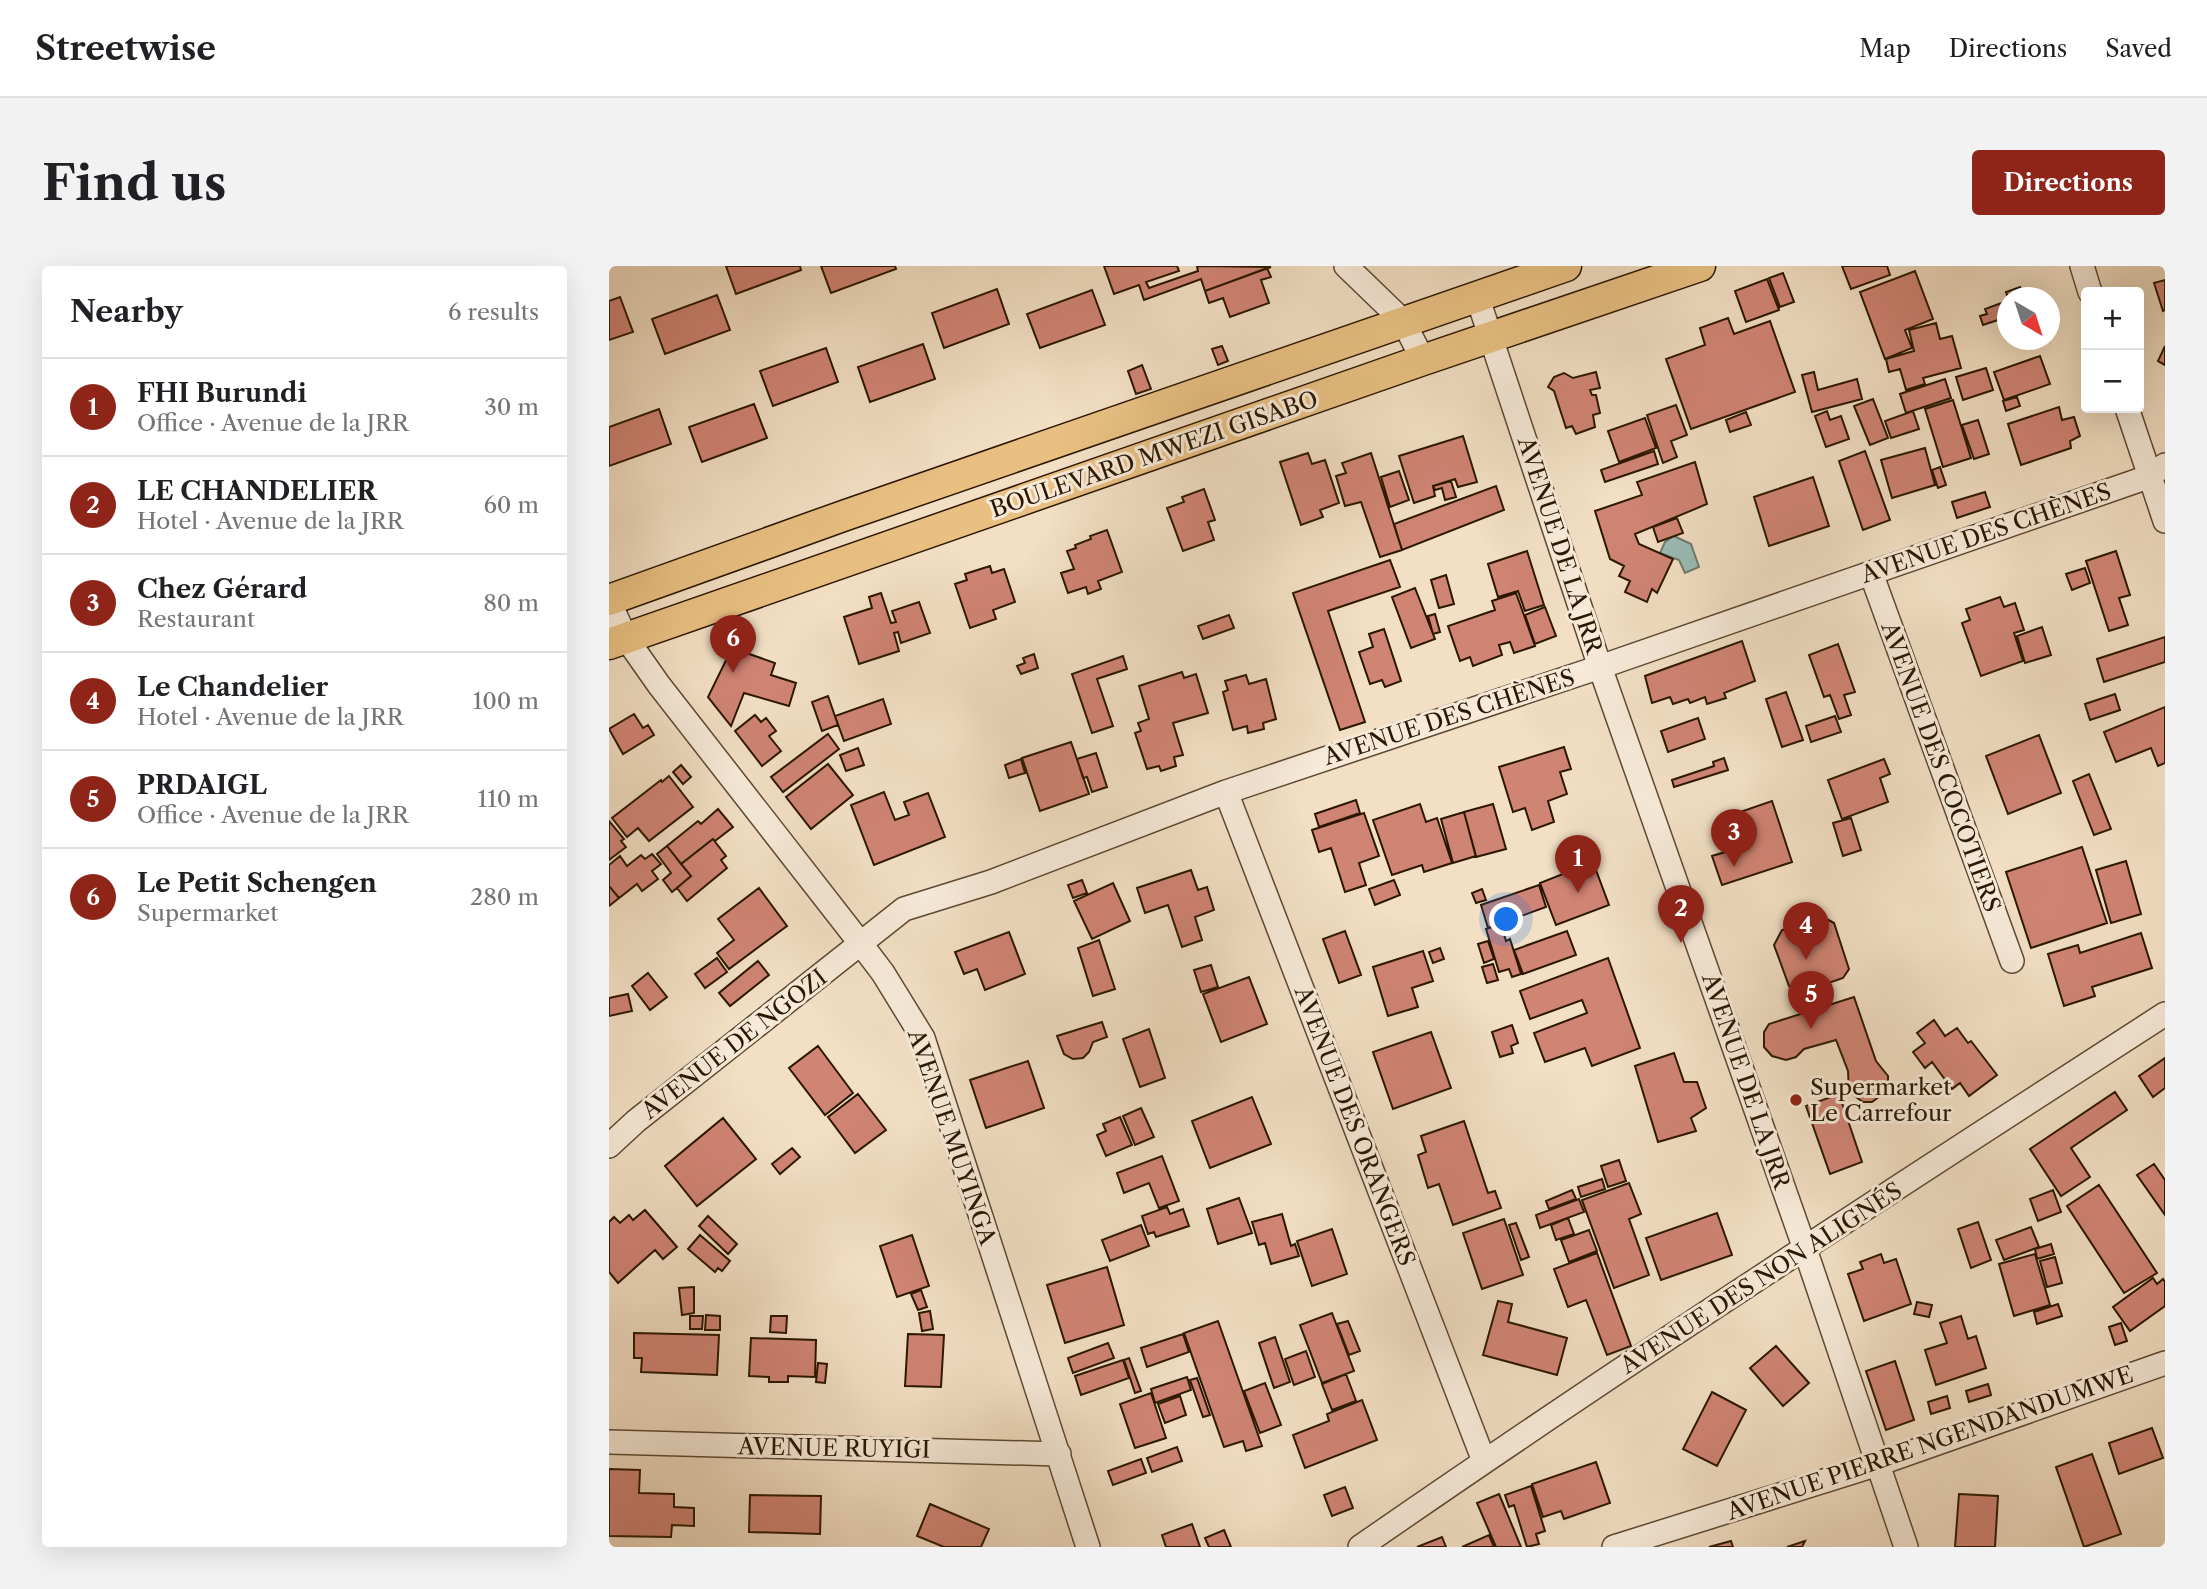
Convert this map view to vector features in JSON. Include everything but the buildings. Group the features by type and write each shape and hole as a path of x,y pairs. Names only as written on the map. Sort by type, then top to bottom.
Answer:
{"main road":[{"name":"BOULEVARD MWEZI GISABO","path":"609,601 846,515 1566,266"},
{"name":"BOULEVARD MWEZI GISABO","path":"617,641 1423,359 1700,266"}],"street":[{"path":"1346,266 1403,321 1423,359"},
{"path":"2082,266 2088,287"},
{"name":"AVENUE DE LA JRR","path":"1477,296 1600,667 1805,1249 1906,1547"},
{"path":"2129,413 2157,471 2165,521"},
{"name":"AVENUE DES CHÈNES","path":"862,944 904,909 991,882 1226,792 1600,667 2157,471"},
{"name":"AVENUE DES COCOTIERS","path":"1871,573 2012,961"},
{"name":"AVENUE MUYINGA","path":"609,601 617,641 659,685 862,944 883,972 923,1038 1088,1547"},
{"name":"AVENUE DES ORANGERS","path":"1226,792 1483,1461"},
{"name":"AVENUE DE NGOZI","path":"609,1146 636,1121 862,944"},
{"name":"AVENUE DES NON ALIGNÉS","path":"1360,1547 1483,1461 2165,1014"},
{"path":"609,1119 636,1121"},
{"name":"AVENUE PIERRE NGENDANDUMWE","path":"1614,1547 1878,1464 2165,1363"},
{"name":"AVENUE RUYIGI","path":"609,1442 1059,1454"}],"water":[{"path":"1674,536 1691,544 1699,567 1685,573 1679,560 1660,553 1665,542"}],"place":[{"name":"Le Petit Schengen","path":"733,673"},
{"name":"Chez Gérard","path":"1734,867"},
{"name":"FHI Burundi","path":"1578,893"},
{"name":"LE CHANDELIER","path":"1681,943"},
{"name":"Le Chandelier","path":"1806,960"},
{"name":"PRDAIGL","path":"1811,1029"},
{"name":"Supermarket Le Carrefour","path":"1796,1100"}]}
